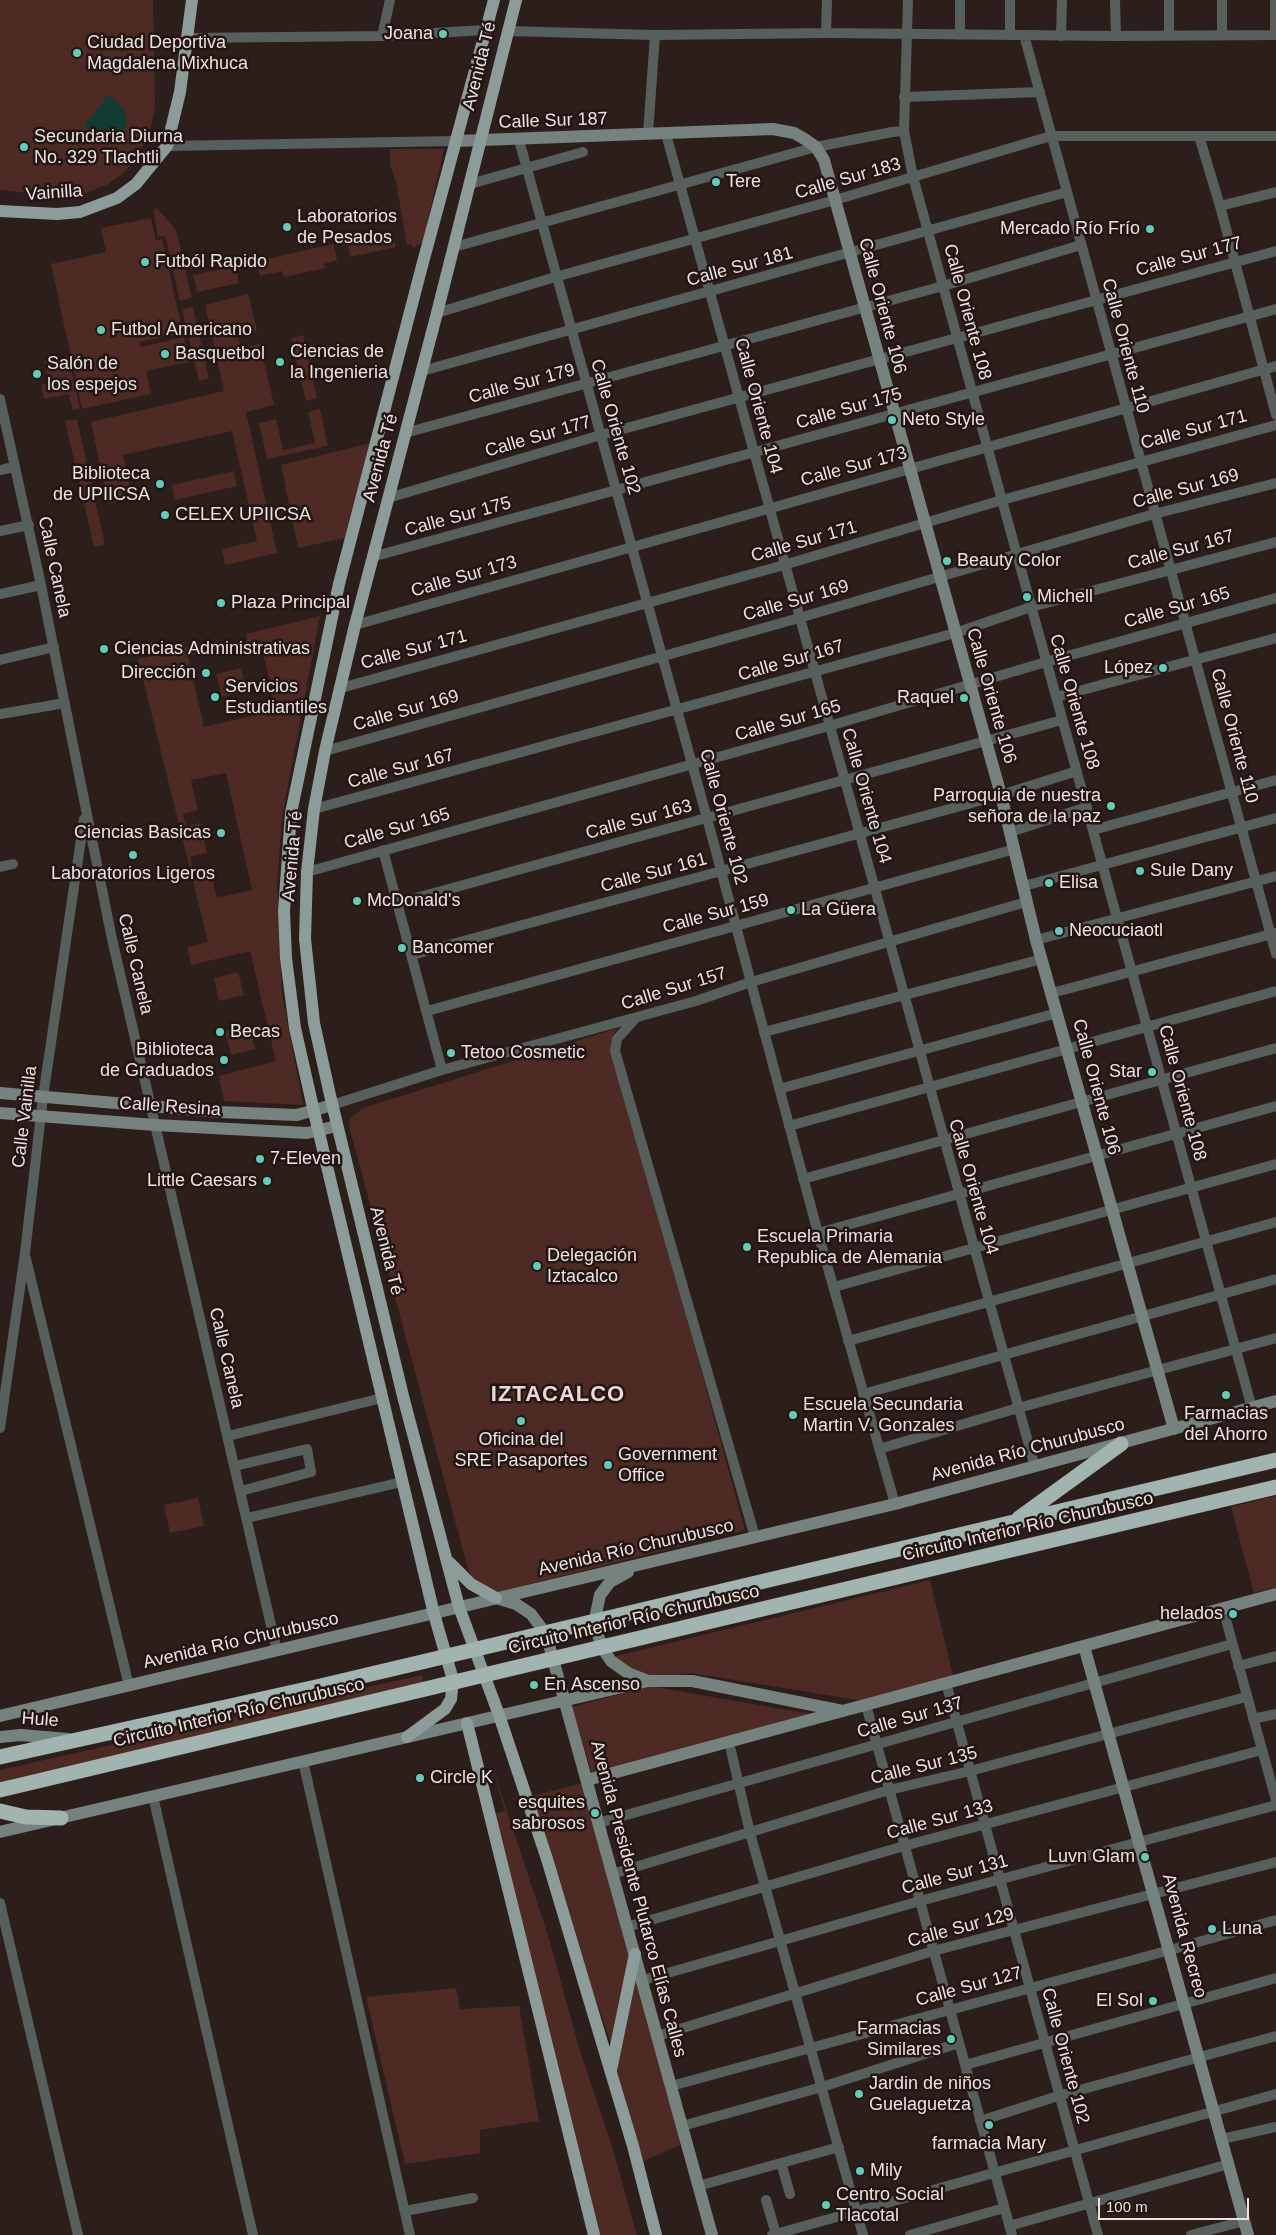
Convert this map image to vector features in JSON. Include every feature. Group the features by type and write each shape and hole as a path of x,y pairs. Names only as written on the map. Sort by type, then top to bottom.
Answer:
{"highway":[{"path":"1009,1524 1032,1510 1098,1458 1121,1444"},
{"name":"Circuito Interior Río Churubusco","path":"0,1757 316,1687 1276,1460"},
{"name":"Circuito Interior Río Churubusco","path":"0,1790 169,1748 1276,1487"},
{"path":"0,1811 26,1817 61,1818"}],"main road":[{"name":"Vainilla","path":"4,213 57,214 80,212 117,198 136,184 167,146 180,92 192,0"},
{"name":"Avenida Té","path":"407,1737 441,1714 452,1692 453,1680 434,1614 314,1112 296,1028 286,958 284,911 292,813 339,584 494,0"},
{"name":"Avenida Té","path":"500,1714 459,1607 404,1400 332,1105 314,1023 306,954 307,872 314,809 326,751 372,557 437,313 516,0"},
{"path":"447,1560 470,1584 496,1598"},
{"path":"500,1714 547,1859 611,2072 656,2235"},
{"path":"467,1723 594,2235"},
{"path":"611,2072 634,1954"}],"street":[{"path":"382,36 390,0"},
{"path":"826,33 827,0"},
{"name":"Calle Oriente 108","path":"908,0 904,131 913,178 1252,1408"},
{"path":"960,0 960,35"},
{"path":"1010,0 1010,34"},
{"path":"1061,36 1062,0"},
{"path":"1116,0 1116,36"},
{"path":"1168,0 1169,35"},
{"path":"1222,0 1222,35"},
{"path":"507,31 655,35 826,33 1061,36 1275,35 1275,0"},
{"path":"187,38 382,36 486,30"},
{"path":"648,134 655,35"},
{"name":"Calle Oriente 110","path":"1024,35 1154,514 1186,622 1256,881 1273,934 1276,954"},
{"path":"904,97 1040,92"},
{"name":"Calle Sur 187","path":"167,146 518,140 773,129 794,133 816,147"},
{"path":"454,246 816,147 904,131"},
{"name":"Calle Oriente 104","path":"666,134 928,1088 1035,1467"},
{"name":"Calle Sur 183","path":"437,313 555,277 913,178 1052,136 1276,136"},
{"path":"1199,136 1220,206 1276,415"},
{"name":"Calle Oriente 102","path":"518,140 752,982 803,1179 895,1504"},
{"name":"Calle Oriente 106","path":"816,147 824,160 1015,848 1036,940 1140,1317 1174,1429"},
{"name":"Calle Sur 187","path":"470,184 583,152"},
{"name":"Calle Sur 181","path":"422,371 850,254 1067,192"},
{"path":"1220,206 1276,192"},
{"name":"Calle Sur 179","path":"405,434 864,306 943,286 1081,245"},
{"name":"Calle Sur 177","path":"388,498 601,436 1276,251"},
{"name":"Calle Sur 175","path":"372,557 1276,309"},
{"name":"Calle Sur 173","path":"355,625 1276,366"},
{"name":"Calle Canela","path":"0,399 54,647 85,811 152,1106 154,1125 277,1650"},
{"name":"Calle Sur 171","path":"341,688 784,565 1002,500 1276,425"},
{"path":"0,470 14,467"},
{"name":"Calle Sur 169","path":"326,751 939,578 1016,553 1154,514 1276,483"},
{"path":"0,531 28,525"},
{"name":"Calle Sur 167","path":"314,809 954,632 1031,607 1276,542"},
{"path":"0,594 41,585"},
{"name":"Calle Sur 165","path":"307,872 830,726 1046,662 1276,598"},
{"path":"1056,697 1276,638"},
{"path":"0,660 54,647"},
{"path":"0,714 65,703"},
{"name":"Calle Sur 163","path":"398,903 1062,720"},
{"name":"Calle Sur 161","path":"412,955 1000,795 1077,771"},
{"path":"1093,830 1276,780"},
{"path":"1010,832 1086,807"},
{"name":"Calle Vainilla","path":"0,1428 25,1253 42,1096 85,811"},
{"path":"1024,886 1276,818"},
{"name":"Calle Sur 159","path":"427,1012 1015,848"},
{"path":"383,850 442,1070"},
{"path":"0,867 14,864"},
{"path":"1036,940 1276,876"},
{"name":"Calle Sur 157","path":"332,1105 442,1070 696,1001 752,982 1026,902"},
{"path":"1052,993 1273,934"},
{"path":"764,1032 1042,959"},
{"path":"789,1126 1276,990"},
{"path":"779,1089 1057,1012"},
{"path":"636,1018 617,1040 615,1051 755,1538"},
{"path":"803,1179 1276,1048"},
{"name":"Calle Resina","path":"0,1093 152,1106 297,1115 314,1112 332,1105"},
{"path":"818,1233 1276,1106"},
{"name":"Calle Resina","path":"0,1113 154,1125 319,1132 337,1126"},
{"path":"834,1287 1276,1164"},
{"path":"848,1341 1276,1222"},
{"path":"25,1253 129,1686"},
{"path":"863,1394 1276,1279"},
{"path":"878,1449 1018,1408 1276,1338"},
{"path":"228,1436 382,1398"},
{"name":"Avenida Río Churubusco","path":"0,1716 895,1504 1276,1401"},
{"path":"235,1466 307,1449 311,1472 241,1490"},
{"path":"247,1518 402,1482"},
{"path":"638,1565 604,1588 597,1604 596,1624 600,1641 611,1661 628,1673 648,1681"},
{"path":"587,1780 1276,1594"},
{"name":"Avenida Presidente Plutarco Elías Calles","path":"496,1598 523,1608 538,1622 548,1642 712,2235"},
{"path":"1223,1609 1262,1750 1272,1771 1276,1800"},
{"name":"Calle Sur 137","path":"598,1823 1232,1644"},
{"name":"Avenida Recreo","path":"1084,1646 1248,2235"},
{"path":"1238,1666 1276,1656"},
{"path":"0,1832 648,1681 692,1682 843,1711"},
{"name":"Calle Oriente 102","path":"946,1683 1058,2096 1098,2235"},
{"name":"Calle Sur 135","path":"612,1874 889,1790 1109,1735 1246,1697"},
{"path":"866,1705 1010,2231 1089,2204 1229,2164"},
{"path":"1253,1719 1276,1714"},
{"name":"Hule","path":"0,1737 21,1734 78,1740"},
{"path":"729,1742 740,1782 750,1833 863,2235"},
{"name":"Calle Sur 133","path":"627,1927 904,1846 1262,1750"},
{"path":"303,1761 410,2235"},
{"path":"153,1796 253,2235"},
{"name":"Calle Sur 131","path":"643,1980 920,1901 1276,1805"},
{"name":"Calle Sur 129","path":"657,2036 796,1995 933,1951 1155,1896 1276,1862"},
{"path":"0,1903 78,2235"},
{"name":"Calle Sur 127","path":"671,2086 1276,1920"},
{"path":"965,2065 1276,1978"},
{"path":"980,2121 1058,2096 1276,2036"},
{"path":"682,2126 822,2087 959,2043"},
{"path":"766,2200 774,2234 995,2173 1214,2109 1276,2094"},
{"path":"1222,2139 1276,2127"},
{"path":"698,2186 839,2147"},
{"path":"781,2163 790,2194"},
{"path":"405,2211 473,2198"},
{"path":"910,2235 1004,2208"},
{"path":"1191,2235 1244,2221"}],"shaded area":[{"name":"Ciudad Deportiva Magdalena Mixhuca","path":"0,0 153,0 155,107 151,127 138,156 125,172 108,184 86,193 61,197 0,190"},
{"path":"390,149 444,149 423,242 413,248 411,244 407,245 396,182 390,165"},
{"path":"157,208 176,230 192,298 180,301 165,236 158,237 153,209"},
{"name":"Futbol Americano","path":"151,218 156,241 162,239 183,333 140,342 141,347 184,337 189,362 146,371 151,394 82,409 51,264 106,252 101,228"},
{"path":"392,231 396,247 350,257 347,241"},
{"path":"334,244 337,260 324,264 325,268 284,277 282,271 260,276 257,261"},
{"path":"236,266 239,283 197,292 193,275"},
{"path":"248,294 257,331 238,335 241,348 260,344 274,405 246,412 277,553 225,565 222,549 257,541 232,431 123,455 133,499 108,504 91,422 224,391 205,305"},
{"path":"193,307 209,378 199,381 182,309"},
{"path":"303,335 317,398 306,401 291,339"},
{"path":"68,356 80,408 73,410 69,394 44,399 41,385 49,383 44,361"},
{"path":"320,409 328,446 267,459 259,423 276,419 283,450 315,443 308,412"},
{"path":"77,419 105,545 94,547 65,421"},
{"path":"371,443 348,537 298,548 281,465"},
{"path":"234,471 237,486 175,500 172,485"},
{"path":"320,616 282,818 277,885 282,994 303,1105 224,1101 219,1076 276,1061 250,951 191,965 187,947 208,942 138,659 205,643 208,651 188,656 204,727 276,710 260,639 248,642 246,634","holes":["226,773 252,890 217,898 210,867 193,870 190,857 207,853 200,823 186,826 183,814 198,810 191,780"]},
{"path":"241,668 247,691 222,697 216,674"},
{"path":"238,972 244,995 219,1001 214,978"},
{"path":"249,1025 255,1049 231,1055 225,1031"},
{"path":"618,1028 613,1035 611,1043 745,1530 494,1593 475,1582 468,1569 349,1126 350,1118 363,1108"},
{"path":"1276,1496 1276,1587 1254,1593 1231,1507"},
{"path":"198,1498 204,1526 170,1533 164,1505"},
{"path":"930,1580 953,1676 863,1701 691,1673 637,1681 612,1657"},
{"path":"422,1675 424,1686 28,1775 0,1783 0,1770"},
{"path":"650,1686 816,1715 594,1780 572,1707"},
{"path":"492,1766 547,1932 580,2051 611,2143 637,2235 598,2235 493,1814 505,1811"},
{"path":"583,1783 630,1952 613,2050 527,1797"},
{"path":"636,1970 682,2144 642,2162 616,2065"},
{"path":"456,1988 460,2009 519,2006 539,2121 480,2130 480,2153 405,2164 366,1997"}],"water":[{"path":"109,94 123,108 127,122 124,131 111,138 99,135 84,126"}],"place":[{"name":"Joana","path":"443,34"},
{"name":"Ciudad Deportiva Magdalena Mixhuca","path":"77,53"},
{"name":"Secundaria Diurna No. 329 Tlachtli","path":"24,147"},
{"name":"Tere","path":"716,182"},
{"name":"Laboratorios de Pesados","path":"287,227"},
{"name":"Mercado Río Frío","path":"1150,229"},
{"name":"Futból Rapido","path":"145,262"},
{"name":"Futbol Americano","path":"101,330"},
{"name":"Basquetbol","path":"165,354"},
{"name":"Ciencias de la Ingenieria","path":"280,362"},
{"name":"Salón de los espejos","path":"37,374"},
{"name":"Neto Style","path":"892,420"},
{"name":"Biblioteca de UPIICSA","path":"160,484"},
{"name":"CELEX UPIICSA","path":"165,515"},
{"name":"Beauty Color","path":"947,561"},
{"name":"Michell","path":"1027,597"},
{"name":"Plaza Principal","path":"221,603"},
{"name":"Ciencias Administrativas","path":"104,649"},
{"name":"López","path":"1163,668"},
{"name":"Dirección","path":"206,673"},
{"name":"Servicios Estudiantiles","path":"215,697"},
{"name":"Raquel","path":"964,698"},
{"name":"Parroquia de nuestra señora de la paz","path":"1111,806"},
{"name":"Ciencias Basicas","path":"221,833"},
{"name":"Laboratorios Ligeros","path":"133,855"},
{"name":"Sule Dany","path":"1140,871"},
{"name":"Elisa","path":"1049,883"},
{"name":"McDonald's","path":"357,901"},
{"name":"La Güera","path":"791,910"},
{"name":"Neocuciaotl","path":"1059,931"},
{"name":"Bancomer","path":"402,948"},
{"name":"Becas","path":"220,1032"},
{"name":"Tetoo Cosmetic","path":"451,1053"},
{"name":"Biblioteca de Graduados","path":"224,1060"},
{"name":"Star","path":"1152,1072"},
{"name":"7-Eleven","path":"260,1159"},
{"name":"Little Caesars","path":"267,1181"},
{"name":"Escuela Primaria Republica de Alemania","path":"747,1247"},
{"name":"Delegación Iztacalco","path":"537,1266"},
{"name":"Farmacias del Ahorro","path":"1226,1395"},
{"name":"Escuela Secundaria Martin V. Gonzales","path":"793,1415"},
{"name":"Oficina del SRE Pasaportes","path":"521,1421"},
{"name":"Government Office","path":"608,1465"},
{"name":"helados","path":"1233,1614"},
{"name":"En Ascenso","path":"534,1685"},
{"name":"Circle K","path":"420,1778"},
{"name":"esquites sabrosos","path":"595,1813"},
{"name":"Luvn Glam","path":"1145,1857"},
{"name":"Luna","path":"1212,1929"},
{"name":"El Sol","path":"1153,2001"},
{"name":"Farmacias Similares","path":"951,2039"},
{"name":"Jardin de niños Guelaguetza","path":"859,2094"},
{"name":"farmacia Mary","path":"989,2125"},
{"name":"Mily","path":"860,2171"},
{"name":"Centro Social Tlacotal","path":"826,2205"}],"district":[{"name":"IZTACALCO","path":"558,1395"}]}
